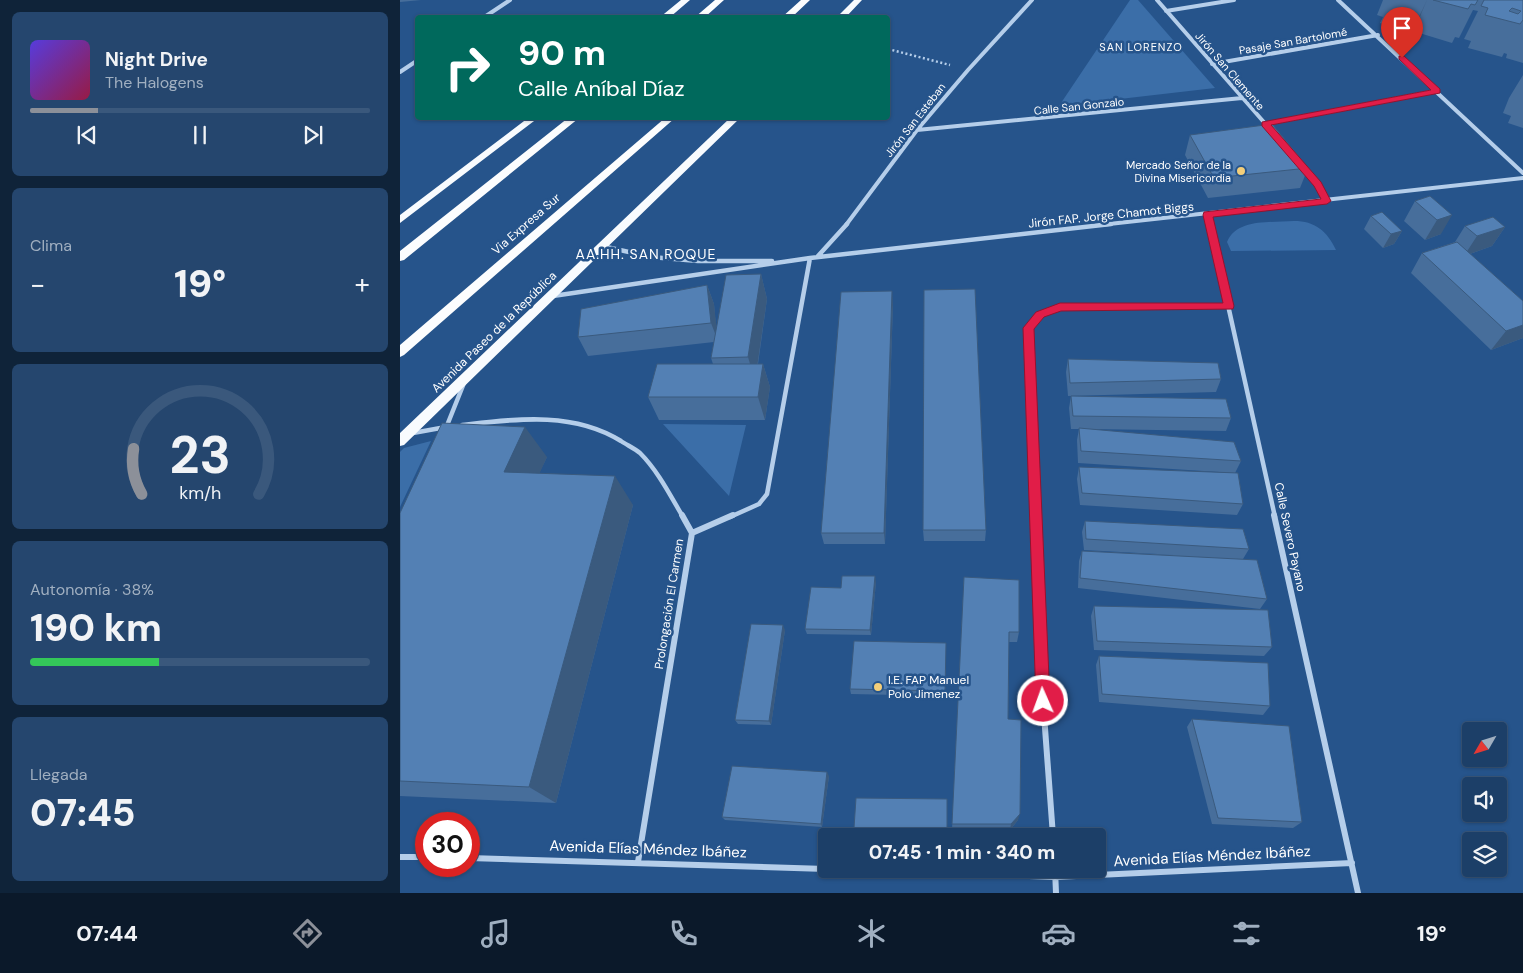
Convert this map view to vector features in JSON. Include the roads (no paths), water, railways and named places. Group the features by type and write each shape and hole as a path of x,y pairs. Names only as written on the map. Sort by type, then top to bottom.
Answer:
{"highway":[{"path":"702,15 720,0"},
{"path":"788,15 806,0"},
{"path":"400,257 571,120"},
{"name":"Via Expresa Sur","path":"400,352 668,120"}],"main road":[{"path":"667,15 686,0"},
{"path":"843,15 858,0"},
{"path":"400,220 530,120"},
{"name":"Avenida Paseo de la República","path":"400,442 733,120"}],"street":[{"path":"488,15 510,0"},
{"name":"Jirón San Esteban","path":"818,257 855,215 917,130 968,70 1032,0"},
{"name":"Jirón San Clemente","path":"1157,0 1272,131"},
{"path":"1166,11 1234,0"},
{"path":"1338,0 1438,91 1523,173"},
{"name":"Pasaje San Bartolomé","path":"1212,64 1378,36"},
{"path":"400,72 415,62"},
{"path":"1265,124 1438,91"},
{"name":"Calle San Gonzalo","path":"917,130 1242,98"},
{"path":"1301,165 1318,184 1327,201"},
{"name":"Jirón FAP. Jorge Chamot Biggs","path":"551,296 790,260 1208,215 1523,178"},
{"name":"Calle Severo Payano","path":"1208,215 1358,893"},
{"name":"Jirón FAP. Jorge Chamot Biggs","path":"602,246 651,256 698,261 790,260"},
{"path":"692,533 759,504 766,494 810,258"},
{"path":"1051,828 1043,701 1029,328 1040,315 1060,307 1229,306"},
{"path":"442,436 465,379"},
{"name":"Prolongación El Carmen","path":"409,433 512,419 567,420 608,433 640,453 662,481 692,533 638,862"},
{"path":"400,857 415,857"},
{"name":"Avenida Elías Méndez Ibáñez","path":"480,858 818,868"},
{"name":"Avenida Elías Méndez Ibáñez","path":"1106,871 1352,863"},
{"path":"1055,878 1056,893"}],"place":[{"name":"Mercado Señor de la Divina Misericordia","path":"1241,171"},
{"name":"I.E. FAP Manuel Polo Jimenez","path":"878,687"}],"district":[{"name":"SAN LORENZO","path":"1141,47"},
{"name":"AA.HH. SAN ROQUE","path":"646,254"}]}
